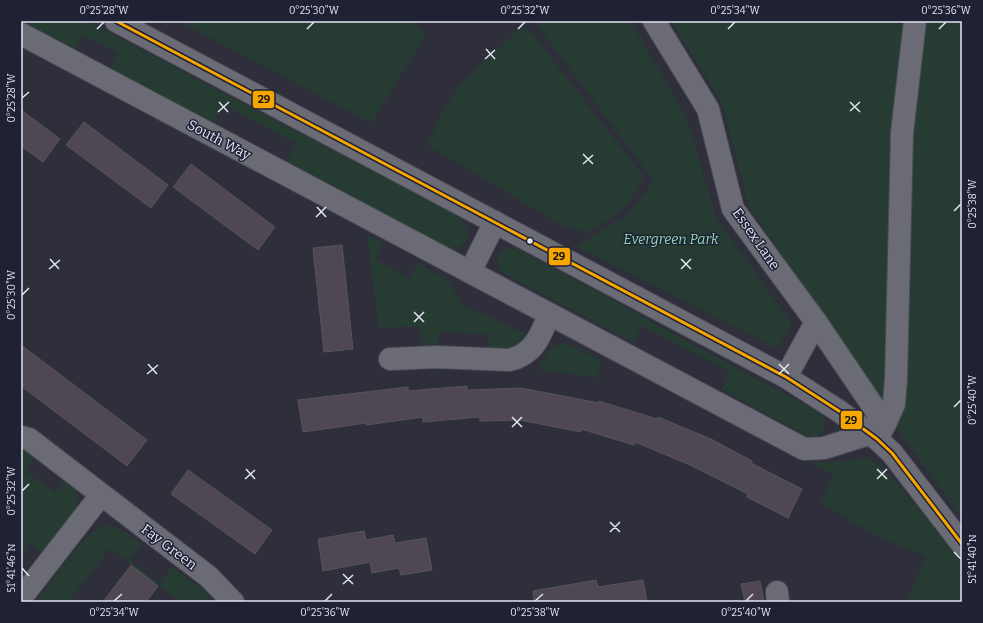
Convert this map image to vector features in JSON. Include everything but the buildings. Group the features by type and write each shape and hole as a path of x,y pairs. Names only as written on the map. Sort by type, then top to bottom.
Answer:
{"street":[{"path":"116,21 786,377 881,438 962,544"},
{"name":"Essex Lane","path":"654,21 708,109 733,209 816,322 881,438"},
{"path":"881,438 894,404 896,380 902,132 915,21"},
{"name":"South Way","path":"21,34 804,449 824,448 881,438"},
{"path":"470,272 495,222"},
{"path":"390,359 437,357 509,360 520,358 536,344 550,314"},
{"path":"786,377 816,322"},
{"name":"Fay Green","path":"21,437 29,439 209,577 233,602"},
{"path":"21,598 101,495"}],"green space":[{"path":"21,21 87,21 459,217 467,231 467,238 462,245 456,249 443,246 286,163 296,143 223,105 212,124 110,69 118,53 83,35 75,50"},
{"path":"179,21 413,21 426,35 371,123"},
{"name":"Evergreen Park","path":"534,21 630,21 687,118 716,218 792,324 777,348 576,246 627,216 654,181"},
{"path":"671,21 962,21 962,518 889,417 850,355 749,206 722,103"},
{"path":"521,27 531,32 643,176 640,185 629,202 606,222 589,232 564,226 427,145 442,113 459,86"},
{"path":"367,235 384,244 375,259 409,279 418,263 447,280 463,305 530,336 515,350 488,351 488,334 438,332 437,349 425,347 421,339 420,326 379,328"},
{"path":"507,248 518,249 823,415 825,425 823,432 813,436 807,436 722,389 730,372 642,326 633,342 502,272 497,263 500,253"},
{"path":"565,343 601,360 598,378 537,369 553,346"},
{"path":"21,449 36,455 25,471 56,493 67,478 78,495 77,509 45,555 29,543 21,554"},
{"path":"867,457 880,466 962,556 962,602 907,602 926,556 874,535 821,503 834,475 809,463 849,461"},
{"path":"106,525 118,528 142,544 130,560 160,584 172,567 202,589 213,602 180,602 110,548 68,602 37,602 68,558 87,537 97,529"}],"transit line":[{"name":"29","path":"116,21 786,377 839,411 877,439 892,453 962,544"}]}
